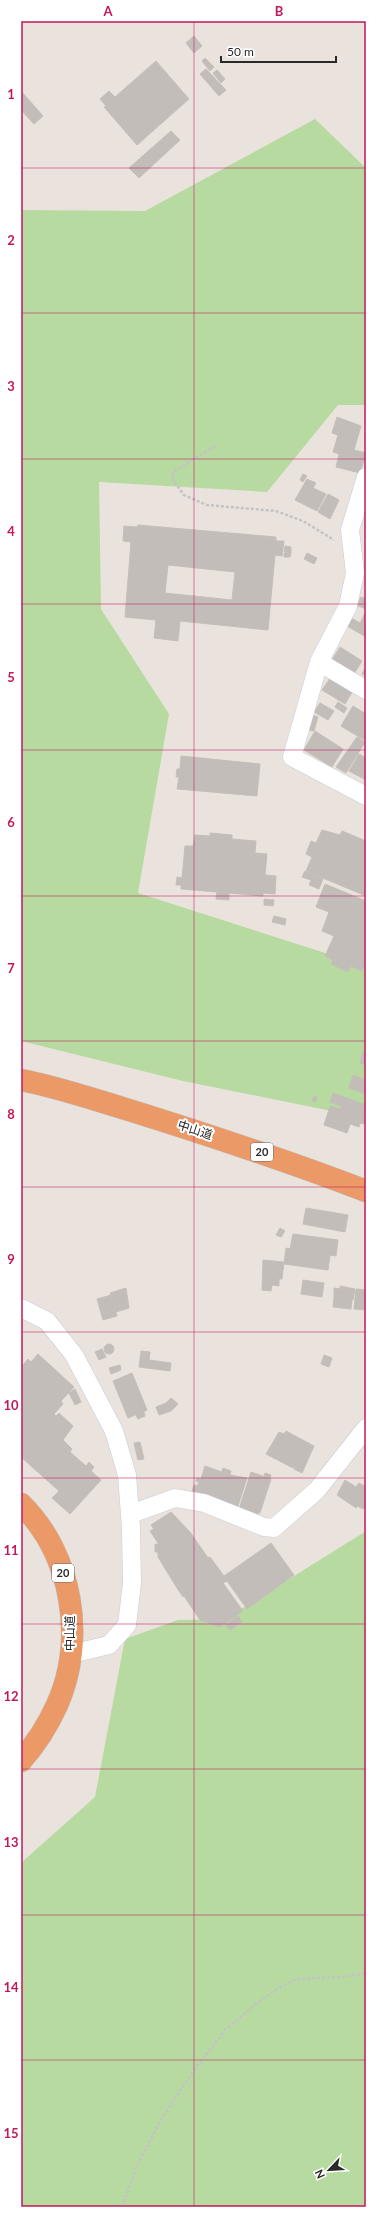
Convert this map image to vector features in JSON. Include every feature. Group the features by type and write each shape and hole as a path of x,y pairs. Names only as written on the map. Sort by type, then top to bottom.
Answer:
{"highway":[{"name":"中山道","path":"21,1080 67,1089 164,1120 277,1157 366,1191"},
{"name":"中山道","path":"21,1504 43,1531 55,1554 65,1580 71,1612 71,1654 66,1679 57,1706 42,1732 21,1761"}],"street":[{"path":"366,477 350,530 355,573 348,606 319,662 292,757 366,795"},
{"path":"319,662 366,690"},
{"path":"21,1308 47,1321 74,1355 114,1431 127,1476 131,1514 132,1583 127,1625 109,1644 71,1654"},
{"path":"131,1514 176,1498 204,1503 264,1527 274,1528 317,1490 366,1428"}],"path":[{"path":"215,446 173,472 173,480 184,495 207,505 276,511 303,521 352,550"},
{"path":"122,2207 136,2165 161,2120 194,2070 226,2029 266,1997 296,1979 342,1977 366,1973"}],"green space":[{"path":"315,119 366,168 366,405 338,405 267,492 99,482 101,609 169,714 138,893 366,966 366,1118 183,1081 21,1041 21,210 145,211"},
{"path":"363,1533 366,1534 366,2207 21,2207 21,1863 95,1797 125,1639 178,1620 225,1619"}],"building":[{"path":"194,36 202,46 194,53 186,43"},
{"path":"205,58 214,67 210,71 202,61"},
{"path":"156,61 189,99 137,145 104,107 106,106 100,99 109,91 115,97"},
{"path":"206,69 226,90 219,96 200,74"},
{"path":"217,70 225,79 221,83 213,73"},
{"path":"21,91 43,116 34,124 21,110"},
{"path":"171,131 180,140 139,178 129,168"},
{"path":"337,417 361,426 354,450 366,453 360,473 336,467 339,454 333,452 338,435 332,433"},
{"path":"303,474 307,476 303,482 300,480"},
{"path":"307,479 316,483 313,488 326,494 317,511 295,500"},
{"path":"328,494 339,500 330,519 318,512"},
{"path":"138,525 276,537 276,541 284,541 282,556 275,555 268,630 180,621 178,641 154,638 156,620 125,617 131,542 123,541 124,526 137,527","holes":["168,565 235,572 232,600 165,593"]},
{"path":"285,546 291,547 291,553 284,552"},
{"path":"284,553 291,553 290,557 284,557"},
{"path":"307,553 317,558 314,564 304,559"},
{"path":"361,597 366,599 366,605 359,601"},
{"path":"358,601 366,606 366,609 356,605"},
{"path":"366,611 366,637 347,626 351,618 360,623"},
{"path":"340,647 362,661 354,674 332,660"},
{"path":"366,666 366,676 362,674"},
{"path":"331,677 354,689 345,704 322,690"},
{"path":"338,702 347,708 344,713 335,707"},
{"path":"320,703 334,711 328,720 314,712"},
{"path":"353,706 366,714 366,736 364,740 341,726"},
{"path":"312,715 318,717 314,731 308,730"},
{"path":"315,731 343,749 332,767 304,750"},
{"path":"357,737 365,742 346,773 336,767"},
{"path":"359,754 366,758 366,780 349,771"},
{"path":"181,756 260,764 257,796 177,789 179,777 176,777 177,769 180,769"},
{"path":"322,830 340,835 342,831 366,841 366,896 306,871 312,857 306,854 311,841 316,843"},
{"path":"210,833 232,835 232,839 256,841 255,853 267,854 265,875 276,876 275,894 263,893 263,896 229,893 229,900 216,899 217,892 181,889 181,885 176,885 177,877 182,878 185,846 193,846 195,835 210,836"},
{"path":"305,871 323,879 319,889 309,885 311,880 302,877"},
{"path":"325,884 366,901 366,961 362,971 351,966 348,972 331,964 333,960 325,956 334,936 322,931 329,912 316,907"},
{"path":"264,899 274,900 273,906 264,905"},
{"path":"274,916 286,919 285,925 272,922"},
{"path":"363,1052 366,1053 366,1065 360,1063"},
{"path":"353,1075 366,1080 366,1094 349,1088"},
{"path":"333,1093 366,1105 364,1124 360,1123 359,1127 350,1124 347,1133 324,1125 330,1106 340,1109 341,1106 330,1102"},
{"path":"314,1096 317,1097 316,1102 312,1101"},
{"path":"306,1208 348,1215 345,1232 303,1224"},
{"path":"280,1228 285,1231 281,1237 276,1235"},
{"path":"293,1234 338,1240 336,1256 330,1255 328,1270 284,1264 286,1248 290,1249"},
{"path":"263,1260 284,1262 282,1279 279,1279 279,1286 272,1285 271,1291 262,1290"},
{"path":"303,1280 324,1283 322,1297 301,1294"},
{"path":"340,1286 355,1289 353,1300 334,1298 334,1288 340,1289"},
{"path":"126,1288 129,1308 116,1312 110,1293"},
{"path":"356,1289 366,1290 366,1310 354,1309"},
{"path":"111,1295 117,1316 103,1320 97,1299"},
{"path":"334,1298 352,1300 351,1309 333,1307"},
{"path":"107,1344 111,1344 113,1345 113,1353 107,1354 104,1351 104,1347"},
{"path":"102,1349 106,1357 99,1360 95,1352"},
{"path":"141,1351 150,1352 149,1360 171,1363 170,1371 139,1367"},
{"path":"38,1354 74,1387 61,1401 63,1404 54,1414 56,1416 59,1413 73,1426 63,1440 72,1449 70,1452 86,1466 89,1462 94,1467 91,1471 101,1480 70,1514 52,1498 59,1491 21,1457 21,1364 23,1365 28,1359 31,1362"},
{"path":"324,1355 332,1358 329,1367 321,1364"},
{"path":"120,1365 121,1370 111,1374 109,1368"},
{"path":"132,1373 147,1410 128,1418 113,1381"},
{"path":"75,1389 81,1402 75,1405 69,1393"},
{"path":"171,1398 178,1404 171,1411 159,1415 156,1407 166,1403"},
{"path":"144,1412 145,1416 138,1419 136,1415"},
{"path":"286,1431 314,1446 302,1473 294,1469 296,1463 293,1468 266,1454 279,1432 284,1434"},
{"path":"140,1442 144,1459 138,1460 134,1443"},
{"path":"205,1466 222,1472 223,1468 231,1471 230,1475 247,1478 237,1509 195,1495 196,1492 192,1491 194,1485 197,1486 199,1482 196,1481 197,1478 201,1479"},
{"path":"251,1472 271,1479 260,1513 257,1515 239,1509"},
{"path":"265,1473 271,1475 270,1478 264,1476"},
{"path":"345,1480 356,1487 359,1483 366,1487 366,1505 363,1509 357,1506 356,1508 337,1495"},
{"path":"171,1512 190,1532 208,1558 210,1557 224,1576 271,1543 294,1575 247,1609 227,1581 223,1583 243,1611 220,1627 200,1620 177,1588 158,1557 158,1552 155,1552 155,1544 158,1545 158,1543 150,1531 154,1529 151,1525"},
{"path":"238,1616 242,1622 230,1630 226,1625"}]}
